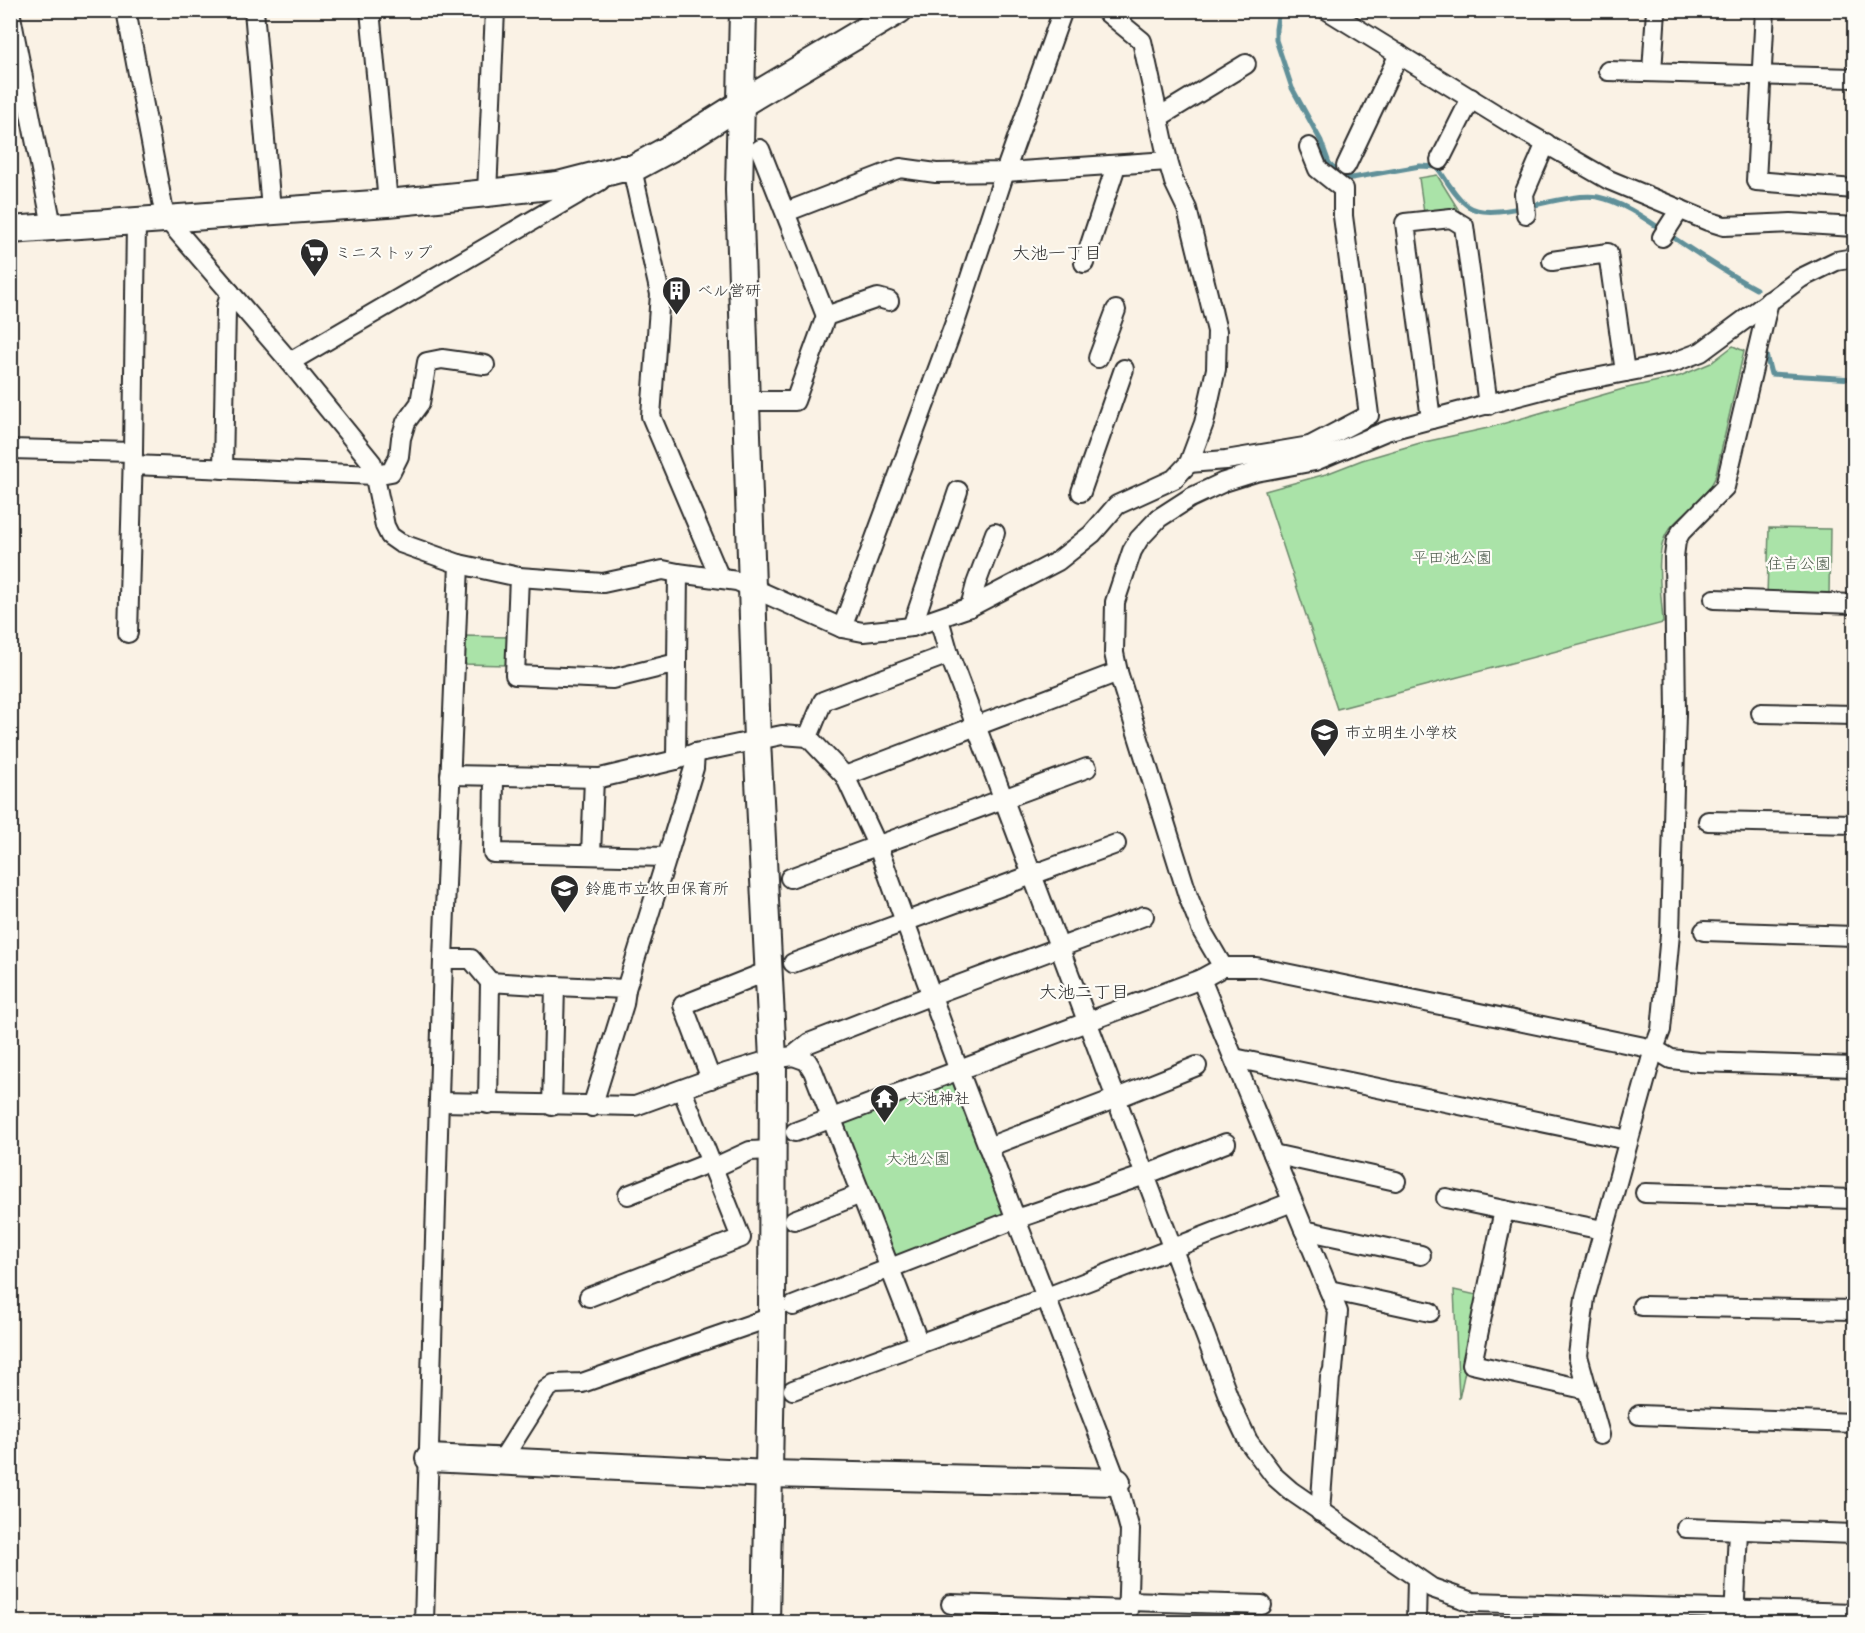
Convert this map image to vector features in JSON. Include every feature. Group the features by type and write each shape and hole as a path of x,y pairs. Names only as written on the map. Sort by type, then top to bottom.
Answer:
{"street":[{"path":"126,10 165,217 290,362 372,463 385,526 390,536 400,543 459,564 519,577 603,583 663,570 737,581 842,628 863,632 912,627 970,607 1058,561 1092,534 1117,505 1174,479 1189,462 1204,423 1216,369 1217,331 1187,209 1174,182 1168,161 1142,41 1104,10"},
{"path":"254,10 271,210"},
{"path":"370,10 388,203"},
{"path":"487,193 495,10"},
{"path":"743,10 739,190 757,740 768,971 783,1058 772,1150 783,1312 768,1474 766,1623"},
{"path":"290,362 626,169 671,148 899,10"},
{"path":"842,628 957,317 1005,172 1063,10"},
{"path":"1327,10 1609,180 1671,223 1724,226 1791,224 1854,227"},
{"path":"1652,72 1656,10"},
{"path":"1765,10 1756,181 1854,189"},
{"path":"10,11 52,226"},
{"path":"1346,166 1399,54"},
{"path":"1159,117 1246,64"},
{"path":"1608,71 1854,78"},
{"path":"1440,160 1471,98"},
{"path":"1526,214 1524,194 1546,143"},
{"path":"1189,462 1312,453 1369,415 1343,216 1343,189 1317,169 1309,147"},
{"path":"747,401 795,401 826,316 760,149"},
{"path":"786,212 900,168 936,173 1005,172 1168,161"},
{"path":"1084,263 1114,172 1113,165"},
{"path":"10,230 136,222 165,217 388,203 558,185 626,169"},
{"path":"626,169 660,294 651,416 720,578"},
{"path":"1431,419 1405,223 1451,218 1464,226 1488,405"},
{"path":"128,633 136,222"},
{"path":"1552,261 1608,253 1625,372"},
{"path":"1223,967 1202,930 1188,896 1114,653 1115,602 1132,550 1148,529 1159,518 1190,498 1224,482 1312,453 1564,384 1672,363 1701,352 1801,278 1836,261 1854,258"},
{"path":"223,469 226,309 230,292"},
{"path":"826,316 878,298 889,301"},
{"path":"1600,1435 1578,1356 1586,1298 1603,1230 1661,1030 1670,934 1676,712 1674,557 1676,541 1681,532 1725,487 1769,301"},
{"path":"1098,358 1116,310"},
{"path":"10,449 223,469 375,475 391,472 399,456 400,438 406,422 420,403 427,362 442,359 485,365"},
{"path":"1081,492 1124,369"},
{"path":"912,627 958,491"},
{"path":"970,607 995,533"},
{"path":"424,1623 443,959 459,564"},
{"path":"676,760 678,573"},
{"path":"519,577 515,675 612,679 677,663"},
{"path":"1714,599 1854,604"},
{"path":"939,619 949,654 978,726 1225,1388 1248,1442 1275,1477 1320,1512 1432,1588 1472,1602 1734,1616 1854,1613"},
{"path":"808,736 823,701 949,654"},
{"path":"845,776 1118,672"},
{"path":"1761,713 1854,715"},
{"path":"450,776 594,778 676,760 695,753 782,735 808,736 845,776 878,847 959,1071 1117,1482 1130,1530 1128,1611"},
{"path":"592,1107 694,768 695,753"},
{"path":"790,878 1087,768"},
{"path":"494,777 493,853 667,857"},
{"path":"591,854 594,778"},
{"path":"1708,821 1854,824"},
{"path":"794,963 1116,844"},
{"path":"440,1102 592,1107 634,1106 711,1079 783,1058 808,1043 1144,916"},
{"path":"1704,931 1854,936"},
{"path":"443,959 471,959 490,982 488,1104"},
{"path":"795,1132 1201,979 1223,967 1256,967 1654,1049 1671,1059 1698,1062 1854,1067"},
{"path":"711,1079 683,1005 768,971"},
{"path":"1201,979 1338,1312 1333,1370 1330,1377 1320,1512"},
{"path":"490,982 626,989"},
{"path":"552,1106 555,986"},
{"path":"783,1058 807,1061 813,1071 919,1343"},
{"path":"1234,1058 1628,1140"},
{"path":"988,1147 1197,1066"},
{"path":"589,1297 741,1238 682,1090"},
{"path":"500,1462 546,1389 554,1384 582,1383 783,1312 1016,1219 1145,1175 1226,1143"},
{"path":"628,1195 750,1151 772,1150"},
{"path":"1273,1154 1396,1180"},
{"path":"1645,1193 1854,1199"},
{"path":"794,1220 861,1194"},
{"path":"1446,1198 1603,1230"},
{"path":"793,1390 1047,1297 1292,1202"},
{"path":"1504,1210 1472,1364 1588,1390"},
{"path":"1304,1230 1421,1255"},
{"path":"1329,1290 1430,1312"},
{"path":"1642,1306 1854,1310"},
{"path":"1639,1414 1854,1423"},
{"path":"429,1458 768,1474 1117,1482"},
{"path":"1686,1528 1854,1534"},
{"path":"1734,1616 1738,1530"},
{"path":"1416,1623 1417,1578"},
{"path":"951,1605 1128,1611 1262,1605"}],"green space":[{"path":"1437,175 1458,209 1424,213 1419,178"},
{"name":"平田池公園","path":"1733,346 1744,351 1715,478 1701,499 1671,527 1662,547 1660,573 1663,623 1337,709 1265,491 1326,474 1362,460 1420,443 1488,428 1623,389 1680,376 1711,363"},
{"name":"住吉公園","path":"1769,528 1830,529 1829,597 1767,596"},
{"path":"464,636 508,637 507,665 463,664"},
{"name":"大池公園","path":"954,1078 1005,1213 1000,1220 892,1260 839,1125"},
{"path":"1454,1290 1481,1296 1459,1399"}],"waterway":[{"path":"1279,10 1276,40 1292,88 1321,141 1329,163 1343,176 1352,178 1420,166 1437,167 1459,198 1468,206 1479,211 1511,209 1567,198 1598,197 1638,214 1756,289"},
{"path":"1765,351 1771,374 1854,379"}],"place":[{"name":"ミニストップ","path":"314,278"},
{"name":"べル営研","path":"676,316"},
{"name":"市立明生小学校","path":"1324,758"},
{"name":"鈴鹿市立牧田保育所","path":"564,914"},
{"name":"大池神社","path":"885,1124"}],"district":[{"name":"大池一丁目","path":"1057,253"},
{"name":"大池二丁目","path":"1084,992"}]}
